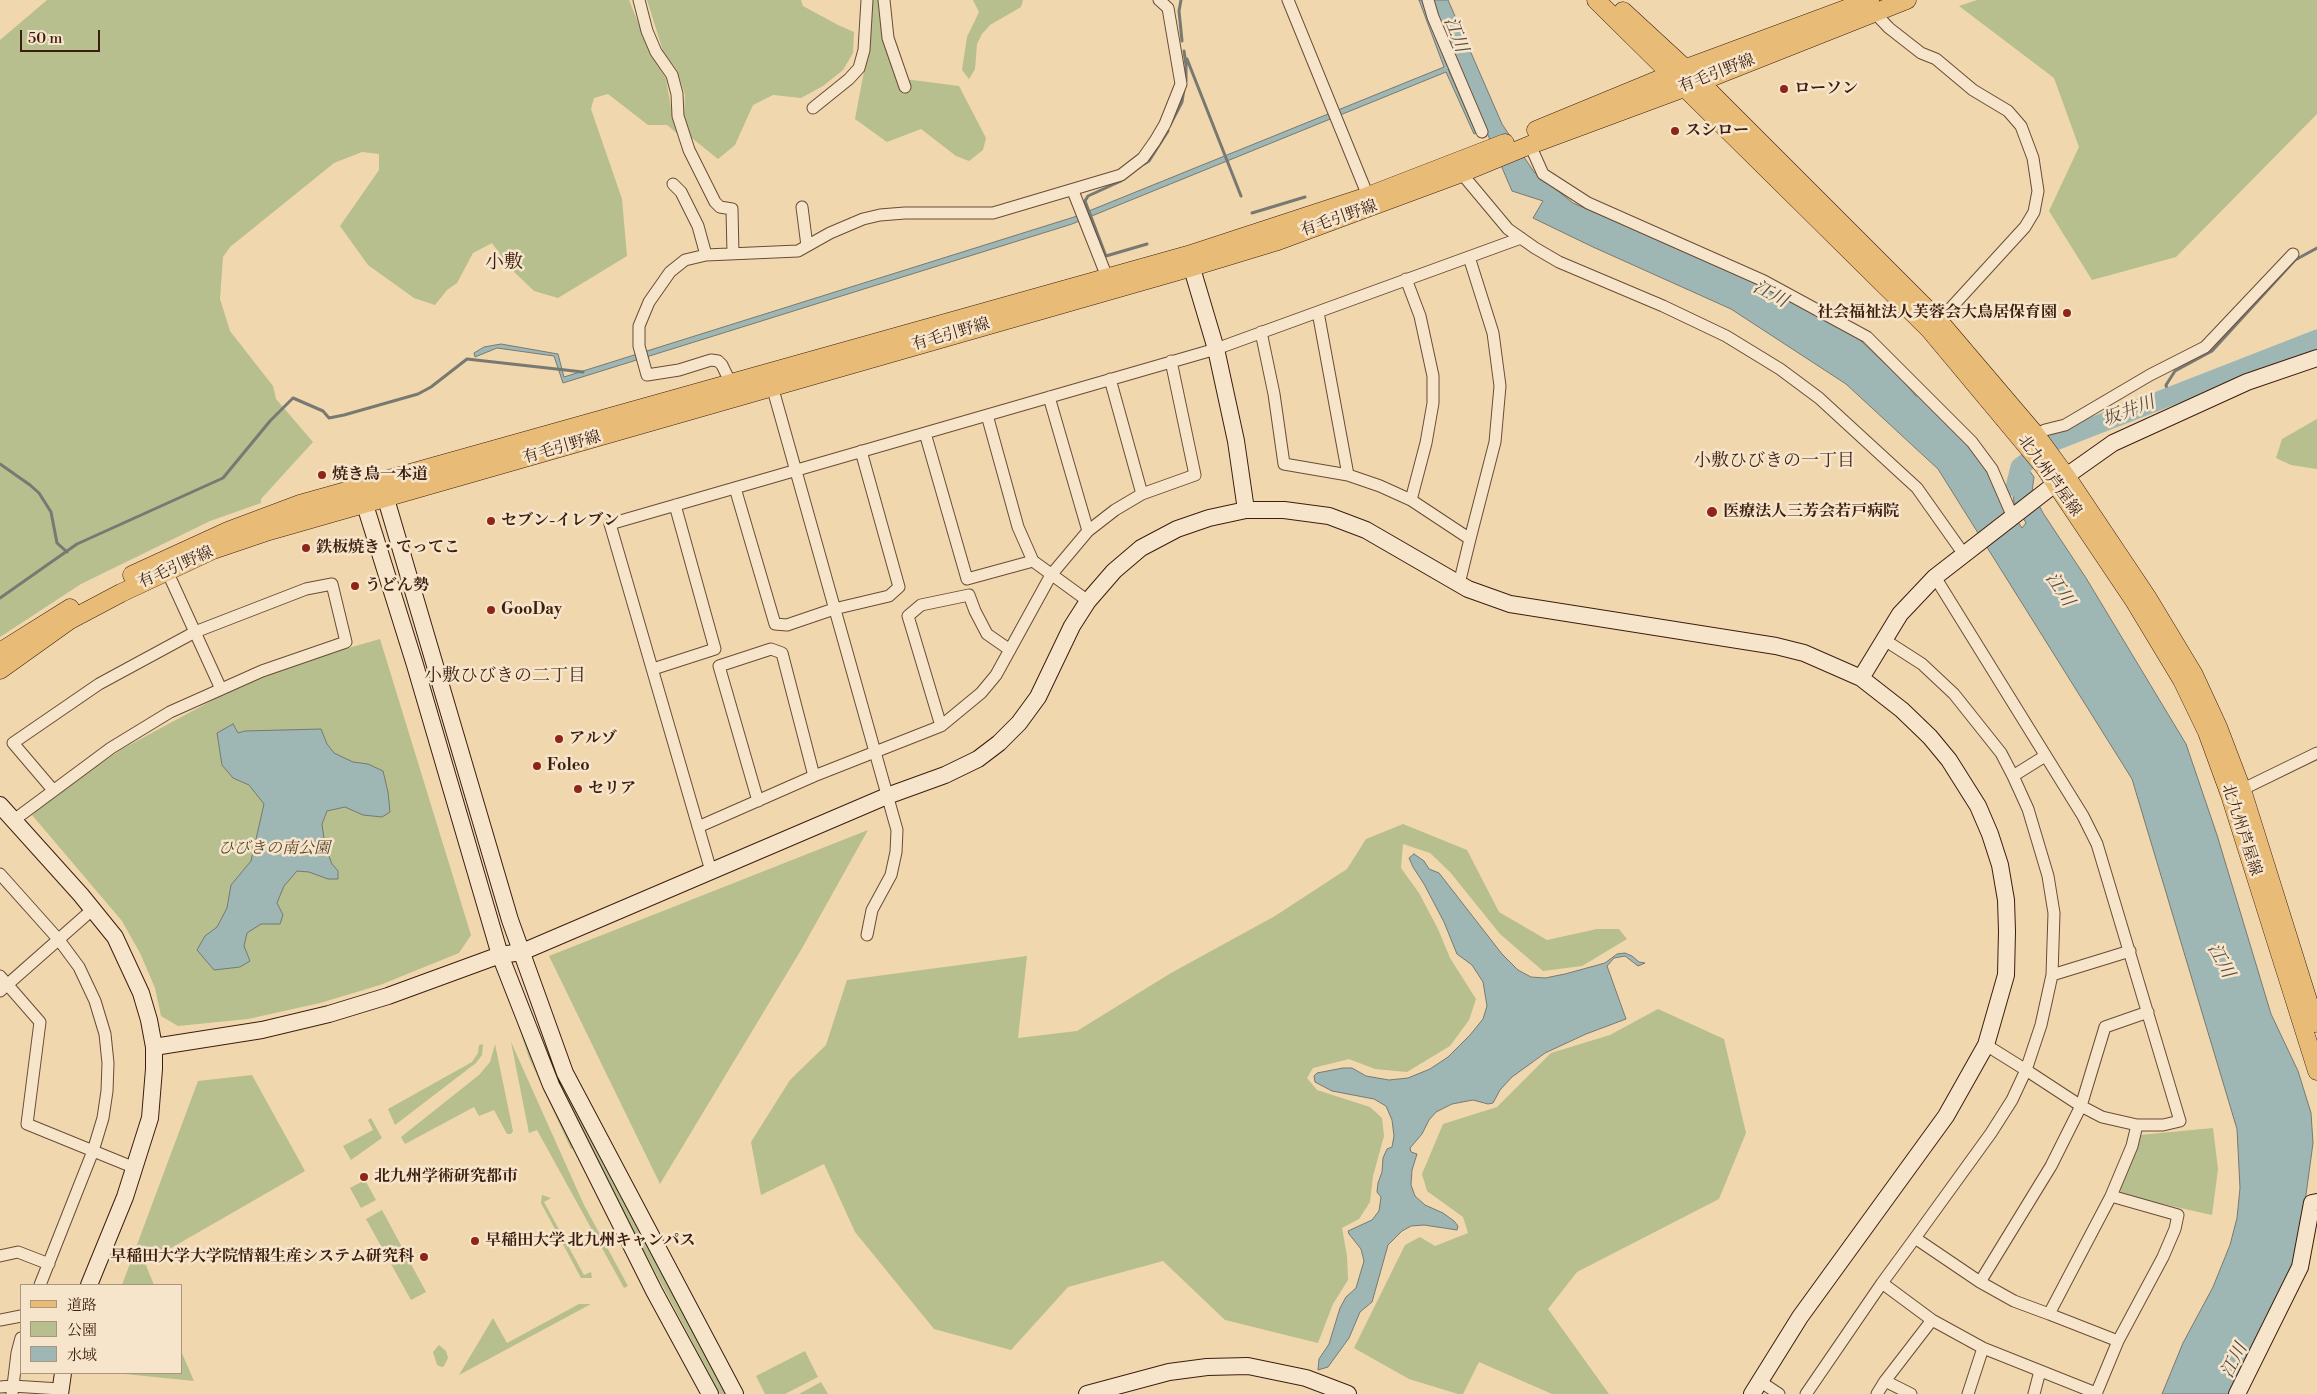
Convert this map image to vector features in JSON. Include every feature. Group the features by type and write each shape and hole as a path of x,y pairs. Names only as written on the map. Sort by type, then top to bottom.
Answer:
{"main road":[{"name":"北九州芦屋線","path":"1596,0 1679,77 1929,329 2028,436"},
{"name":"北九州芦屋線","path":"1611,0 1679,77 1700,82 1939,321 2050,464 2055,484 2147,597 2194,675 2218,727 2317,1071"},
{"name":"有毛引野線","path":"0,652 98,592 228,531 300,504 733,390 772,386 1190,261 1301,232 1460,167 1522,144 1679,77 1866,4 1907,0"},
{"name":"有毛引野線","path":"1700,82 1866,4"},
{"name":"有毛引野線","path":"0,670 70,620 121,593 213,550 386,499 733,390 1107,277 1190,261 1368,196 1460,167"},
{"name":"北九州芦屋線","path":"2236,792 2317,1028"}],"street":[{"path":"639,0 647,31 656,52 672,75 677,94 678,116 689,150 715,202 720,207 732,209 733,254"},
{"path":"813,108 849,79 859,68 864,50 867,0"},
{"path":"884,0 888,38 905,87"},
{"path":"733,390 722,365 718,361 710,360 679,370 647,375 639,346 639,326 649,302 670,272 685,260 706,255 798,251 830,233 863,219 880,215 905,212 993,213 1073,191 1120,175 1144,158 1165,124 1181,84 1170,4 1158,0"},
{"path":"1288,0 1368,196"},
{"path":"1428,0 1433,17 1482,132"},
{"path":"1866,4 1889,28 1921,53 1936,59 1973,90 2008,111 2021,126 2035,167 2038,191 2034,212 2025,227 1939,321"},
{"path":"1522,144 1543,174 1588,203 1764,281 1867,337 1972,442 1992,469 2013,515"},
{"path":"1460,167 1508,229 1521,238 1559,262 1663,306 1726,336 1780,369 1819,398 1916,488 1966,551"},
{"path":"674,184 681,192 698,226 706,255"},
{"path":"1073,191 1107,277"},
{"path":"802,206 807,246"},
{"path":"711,871 610,524 1216,348 1521,238"},
{"path":"2028,436 2065,425 2150,375 2205,347 2293,254"},
{"path":"1459,584 1495,442 1500,386 1493,333 1469,256"},
{"path":"1190,261 1216,348 1236,441 1246,510"},
{"path":"1406,279 1420,316 1433,376 1433,402 1426,443 1411,500"},
{"path":"1318,312 1348,475"},
{"path":"1261,332 1274,394 1284,464 1348,475 1411,500 1470,539"},
{"path":"1861,678 1900,614 1935,577 2013,515 2113,443 2247,382 2317,358"},
{"path":"698,827 814,776 941,726 981,693 996,675 1051,575 1088,531 1115,510 1142,494 1194,475 1171,362"},
{"path":"1110,379 1142,494"},
{"path":"772,386 897,830 896,852 891,875 872,910 866,935"},
{"path":"1050,397 1088,531"},
{"path":"987,415 1018,526 1033,561 1088,601"},
{"path":"925,433 967,579 1033,561"},
{"path":"735,488 775,624 787,625 834,609 889,596 899,587 861,452"},
{"path":"376,483 386,499 510,920 565,1073 735,1394"},
{"path":"376,483 366,505 500,955 551,1085 654,1291 710,1394"},
{"path":"653,669 715,649 675,505"},
{"path":"154,1047 262,1030 329,1014 388,996 500,955 522,952 887,796 945,775 978,759 999,743 1019,723 1038,697 1072,626 1088,601 1114,571 1141,548 1178,529 1209,518 1246,510 1284,510 1329,516 1366,530 1459,584 1510,604 1776,646 1804,653 1861,678 1902,710 1930,737 1949,760 1978,806 2000,865 2006,900 2008,931 2006,975 1986,1046 1946,1116 1800,1317 1756,1388 1780,1394"},
{"path":"167,571 221,689"},
{"path":"1935,577 2083,816 2097,844 2180,1121 2163,1125 2137,1125 2102,1117 2081,1106 1986,1046"},
{"path":"14,820 111,748 170,712 262,671 346,642 332,584 306,590 195,632 99,684 13,743 53,790"},
{"path":"941,726 908,616 921,605 969,595 974,611 987,634 1010,650"},
{"path":"1806,1394 1882,1283 1991,1133 2012,1100 2026,1070 2041,1025 2052,975 2054,913 2048,876 2028,809 2013,776 2001,753 1954,694 1922,664 1884,639"},
{"path":"758,800 719,666 771,649 782,653 814,776"},
{"path":"2236,792 2317,753"},
{"path":"2013,776 2046,756"},
{"path":"0,805 93,909 115,937 141,993 154,1047 153,1096 150,1118 135,1168 89,1284"},
{"path":"0,874 59,940 79,967 96,1001 105,1034 108,1063 108,1091 103,1118 93,1151 40,1284"},
{"path":"93,909 59,940 2,984 40,1022 27,1124 135,1168"},
{"path":"2052,975 2130,951"},
{"path":"1980,1282 2051,1166 2081,1106 2105,1027 2148,1012"},
{"path":"2049,1314 2111,1196 2132,1146 2137,1125"},
{"path":"1882,1283 1932,1320 1983,1348 2096,1394 2118,1341 2163,1257 2175,1229 2178,1215 2111,1196"},
{"path":"2237,1394 2300,1268 2312,1203 2317,1202"},
{"path":"1914,1238 1980,1282 2014,1301 2118,1341"},
{"path":"0,1256 18,1252 49,1264"},
{"path":"0,1320 20,1316"},
{"path":"1877,1394 1932,1320"},
{"path":"12,1390 20,1344"},
{"path":"1968,1394 1983,1348"},
{"path":"1087,1394 1169,1372 1207,1368 1255,1367 1280,1372 1348,1394"},
{"path":"2034,1394 2040,1371"},
{"path":"1885,1381 1911,1394"},
{"path":"0,1387 12,1390 61,1385"}],"green space":[{"path":"47,0 629,0 651,55 666,79 672,114 679,135 667,125 648,125 608,94 594,98 591,109 622,199 627,256 558,298 534,291 510,268 492,243 473,253 457,283 447,290 435,305 414,298 368,265 340,226 379,170 379,154 362,152 334,163 230,247 223,257 220,299 230,331 273,386 276,399 313,442 261,499 261,503 210,521 81,584 0,637 0,40"},
{"path":"647,0 801,0 803,6 854,32 853,53 843,70 823,86 801,98 773,95 753,105 735,145 718,159 688,135 684,119 685,95 677,70 663,51"},
{"path":"872,0 880,0 897,78 959,86 986,138 983,150 969,161 956,156 921,129 887,142 855,119 871,34"},
{"path":"973,0 1023,0 1021,7 990,25 982,34 977,44 975,69 969,79 962,70 967,37 979,12"},
{"path":"1977,0 2317,0 2317,114 2176,257 2092,280 2049,211 2079,147 2054,78 1959,6"},
{"path":"2317,419 2317,469 2291,465 2276,458 2282,439"},
{"name":"ひびきの南公園","path":"380,639 471,935 459,953 380,985 320,1003 248,1019 178,1026 161,1016 155,988 140,953 122,921 32,815 52,797 122,749 233,689 310,659"},
{"path":"1403,824 1467,850 1499,912 1547,940 1597,929 1619,929 1627,939 1582,966 1543,971 1500,934 1450,872 1430,853 1403,844 1401,868 1419,893 1438,929 1450,958 1476,999 1469,1020 1450,1046 1407,1072 1375,1069 1349,1059 1313,1068 1307,1078 1317,1090 1370,1107 1382,1118 1384,1136 1373,1176 1370,1202 1359,1219 1342,1228 1347,1256 1348,1280 1333,1304 1318,1343 1225,1320 1163,1261 1068,1287 1011,1350 934,1329 855,1232 824,1164 761,1195 751,1142 790,1080 826,1045 847,980 1027,956 1018,1038 1077,1031 1171,973 1275,916 1347,869 1366,839"},
{"path":"868,830 801,950 660,1184 549,956"},
{"path":"522,976 730,1394 720,1394 600,1168 553,1069"},
{"path":"1658,1009 1724,1039 1746,1133 1719,1199 1577,1272 1548,1309 1609,1394 1552,1394 1479,1362 1463,1394 1458,1394 1409,1379 1354,1348 1405,1245 1420,1237 1435,1246 1468,1233 1463,1217 1427,1191 1422,1174 1443,1124 1497,1107 1551,1053 1610,1035"},
{"path":"522,1023 576,1146 571,1149 529,1058 518,1025"},
{"path":"511,1042 584,1205 628,1286 624,1288 537,1130 529,1133"},
{"path":"483,1044 482,1055 476,1063 395,1125 388,1109 472,1062 478,1053 479,1045"},
{"path":"495,1044 513,1131 511,1134 507,1134 494,1110 479,1116 474,1107 405,1144 401,1137 479,1075 490,1062"},
{"path":"252,1075 305,1171 145,1263 154,1284 122,1284 198,1081"},
{"path":"371,1118 382,1138 351,1160 343,1146 373,1130 368,1120"},
{"path":"2213,1128 2218,1169 2212,1215 2122,1195 2119,1189 2140,1135"},
{"path":"365,1180 376,1200 361,1208 350,1188"},
{"path":"542,1195 551,1198 544,1202 584,1275 591,1272 592,1278 581,1278 541,1203"},
{"path":"382,1210 426,1292 411,1300 366,1219"},
{"path":"579,1304 591,1304 459,1375 493,1318 507,1343"},
{"path":"439,1345 446,1351 448,1358 442,1367 437,1365 433,1352"},
{"path":"805,1351 818,1377 785,1394 765,1394 756,1376"},
{"path":"182,1353 194,1381 125,1374 182,1374"},
{"path":"821,1382 828,1394 799,1394"}],"water":[{"path":"1419,0 1422,0 1447,66 1456,62 1431,0 1448,0 1502,124 1534,172 1573,203 1770,288 1859,339 1902,380 1991,482 2022,528 2026,523 2014,502 2010,471 2020,458 2034,477 2032,492 2043,513 2086,578 2186,744 2217,835 2271,1014 2298,1071 2311,1113 2313,1143 2300,1239 2296,1253 2284,1288 2230,1394 2162,1394 2183,1343 2213,1287 2230,1245 2237,1218 2240,1188 2237,1129 2132,779 1938,469 1846,384 1731,309 1533,218 1543,201 1512,191 1458,65 1448,69 1476,133 1474,134 1446,72 1072,224 563,383 554,356 497,348 475,357 474,353 484,347 501,344 558,354 564,377 1074,217 1444,67"},
{"path":"233,724 238,733 245,731 321,729 327,744 334,753 353,762 368,764 383,771 390,812 382,817 363,815 345,807 327,811 322,824 325,846 332,864 338,871 338,879 328,879 309,872 297,871 284,886 277,903 283,915 280,924 261,924 247,933 244,946 250,961 240,967 214,970 197,950 205,936 217,927 227,908 231,885 251,861 264,804 249,785 233,778 222,765 217,733"},
{"path":"1414,854 1424,861 1429,869 1439,873 1502,954 1518,970 1531,977 1545,978 1565,974 1605,963 1617,954 1625,953 1639,962 1645,963 1638,966 1625,956 1614,958 1607,966 1626,1019 1586,1034 1545,1053 1512,1077 1500,1090 1493,1103 1488,1104 1473,1100 1452,1104 1436,1112 1429,1120 1422,1134 1410,1148 1411,1152 1417,1154 1412,1170 1411,1185 1415,1196 1425,1205 1443,1213 1454,1221 1458,1226 1457,1230 1424,1225 1411,1226 1402,1231 1388,1245 1372,1302 1360,1312 1349,1338 1328,1367 1318,1370 1319,1359 1329,1344 1340,1308 1346,1297 1356,1288 1364,1261 1361,1249 1348,1231 1372,1220 1379,1211 1381,1197 1377,1192 1383,1158 1387,1149 1392,1147 1394,1136 1392,1120 1386,1106 1374,1099 1332,1091 1315,1082 1314,1076 1317,1073 1352,1068 1366,1076 1389,1080 1408,1078 1430,1069 1448,1057 1483,1019 1487,1006 1483,982 1472,965 1457,954 1444,922 1409,858"}],"waterway":[{"path":"1181,0 1179,11 1182,41"},
{"path":"1184,51 1186,81"},
{"path":"1187,59 1241,196"},
{"path":"1170,125 1182,102 1184,89"},
{"path":"1144,164 1149,161 1168,131"},
{"path":"1121,181 1088,196 1085,201 1106,256 1147,244"},
{"path":"1252,213 1305,197"},
{"path":"2169,396 2166,385 2175,371 2212,351 2295,260 2317,248"},
{"name":"坂井川","path":"2015,487 2020,467 2053,442 2317,339"},
{"path":"0,598 77,544 223,478 270,421 293,398 323,411 329,418 344,415 418,394 431,387 467,359 583,372"},
{"name":"江川","path":"1922,404 1965,448 1985,481"},
{"path":"0,464 39,493 51,512 57,543 67,552"}],"place":[{"name":"ローソン","path":"1784,89"},
{"name":"スシロー","path":"1675,131"},
{"name":"社会福祉法人芙蓉会大鳥居保育園","path":"2067,313"},
{"name":"焼き鳥一本道","path":"322,475"},
{"name":"医療法人三芳会若戸病院","path":"1712,512"},
{"name":"セブン-イレブン","path":"491,521"},
{"name":"鉄板焼き・てってこ","path":"306,548"},
{"name":"うどん勢","path":"355,586"},
{"name":"GooDay","path":"491,610"},
{"name":"アルゾ","path":"559,739"},
{"name":"Foleo","path":"537,766"},
{"name":"セリア","path":"578,789"},
{"name":"北九州学術研究都市","path":"364,1177"},
{"name":"早稲田大学 北九州キャンパス","path":"475,1241"},
{"name":"早稲田大学大学院情報生産システム研究科","path":"424,1257"}],"district":[{"name":"小敷","path":"504,263"},
{"name":"小敷ひびきの一丁目","path":"1774,462"},
{"name":"小敷ひびきの二丁目","path":"505,677"}]}
